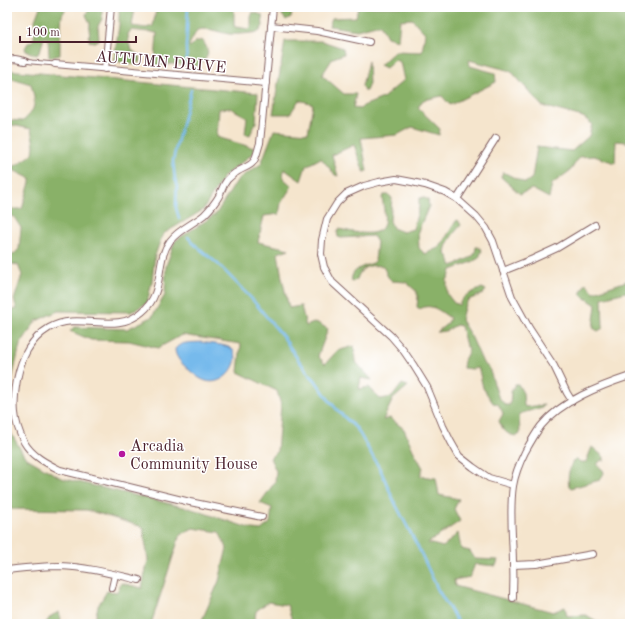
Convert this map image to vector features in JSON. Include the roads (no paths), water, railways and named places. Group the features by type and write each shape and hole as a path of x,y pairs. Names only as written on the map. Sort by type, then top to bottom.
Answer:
{"street":[{"path":"105,69 111,7"},
{"path":"262,518 60,470 43,462 25,443 15,419 14,403 19,369 29,346 48,328 58,323 79,320 112,323 124,322 134,318 142,312 153,300 157,291 165,248 170,240 204,214 218,196 223,185 236,172 251,164 254,160 260,143 273,7"},
{"path":"272,26 317,32 369,42"},
{"name":"AUTUMN DRIVE","path":"7,60 14,59 25,61"},
{"name":"AUTUMN DRIVE","path":"55,64 266,83"},
{"path":"457,199 496,138"},
{"path":"513,485 489,478 459,456 448,437 427,386 403,350 332,282 324,267 321,254 322,240 327,219 337,203 346,194 364,186 396,180 432,187 457,199 476,216 486,228 493,241 512,297 529,328 554,366 572,401"},
{"path":"503,271 557,248 595,225"},
{"path":"514,598 511,510 513,485 520,462 541,426 555,412 594,389 630,376"},
{"path":"513,565 536,564 593,554"},
{"path":"7,570 38,566 60,566 115,574 139,580"},
{"path":"112,588 115,574"}],"lane":[{"name":"AUTUMN DRIVE","path":"25,61 55,64"}],"water":[{"path":"202,342 229,347 235,353 236,359 231,371 220,380 213,382 201,379 183,365 176,355 175,349 177,346 187,343"}],"waterway":[{"path":"187,64 186,48 188,7"},
{"path":"179,218 176,208 177,183 175,179 173,161 191,90"},
{"path":"188,237 219,265 251,298 284,338 297,358 329,400 357,429 381,471 438,590 459,624"}],"place":[{"name":"Arcadia Community House","path":"122,454"}]}
